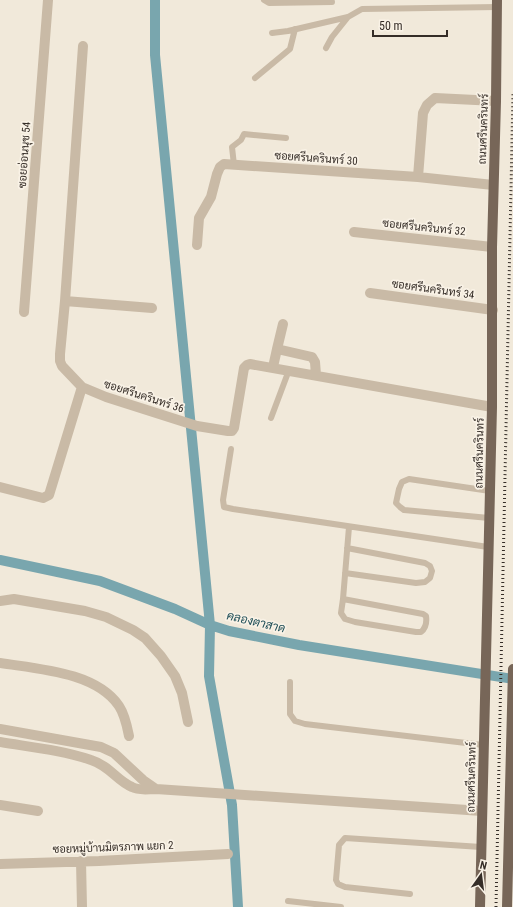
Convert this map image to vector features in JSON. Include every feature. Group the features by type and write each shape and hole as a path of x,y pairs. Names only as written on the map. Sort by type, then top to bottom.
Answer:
{"main road":[{"name":"ถนนศรีนครินทร์","path":"480,907 492,407 492,246 497,4"},
{"path":"507,907 510,895 513,669"}],"street":[{"name":"ซอยอ่อนนุช 54","path":"24,312 48,0"},
{"name":"ซอยศรีนครินทร์ 36","path":"83,46 60,361 62,366 82,387 106,397 197,426 228,431 232,431 234,428 244,368 250,364 492,407"},
{"path":"418,177 424,112 430,101 434,98 496,101"},
{"name":"ซอยศรีนครินทร์ 30","path":"197,245 199,218 211,197 220,167 224,164 418,177 493,185"},
{"name":"ซอยศรีนครินทร์ 32","path":"354,232 492,246"},
{"name":"ซอยศรีนครินทร์ 34","path":"370,293 493,310"},
{"path":"65,301 152,308"},
{"path":"273,367 283,324"},
{"path":"277,349 308,355 315,362 316,375"},
{"path":"0,487 43,498 49,495 82,387"},
{"path":"0,601 14,599 85,611 106,618 133,630 145,638 161,656 174,676 182,693 188,722"},
{"path":"0,663 51,672 84,680 97,686 109,694 120,707 125,719 129,736"},
{"path":"0,729 101,747 114,753 143,780 156,789"},
{"path":"0,742 91,760 106,767 132,788 140,790 156,789 482,811"},
{"path":"0,805 38,811"},
{"name":"ซอยหมู่บ้านมิตรภาพ แยก 2","path":"0,864 228,854"},
{"path":"81,861 82,907"}],"lane":[{"path":"264,0 269,3 332,2"},
{"path":"272,33 348,17 362,9 497,4"},
{"path":"326,48 332,37 348,17"},
{"path":"255,78 290,49 295,29"},
{"path":"234,165 232,147 241,140 244,134 286,138"},
{"path":"271,418 289,370"},
{"path":"231,449 223,500 224,507 233,510 488,547"},
{"path":"489,518 404,510 396,503 402,482 409,479 490,490"},
{"path":"343,599 423,614 426,616 427,621 425,629 421,632 416,632 344,619 341,613 349,527"},
{"path":"345,573 416,583 425,582 430,578 432,571 430,566 425,564 347,548"},
{"path":"290,682 290,714 295,721 305,724 483,745"},
{"path":"410,894 345,887 338,884 336,880 339,845 345,838 481,847"},
{"path":"288,902 305,905 341,907"}],"waterway":[{"path":"155,0 155,55 210,625 209,676 232,805 238,907"},
{"name":"คลองตาสาด","path":"0,560 100,581 175,609 210,625 229,631 299,645 513,679"}],"railway":[{"path":"496,907 513,93"}]}
